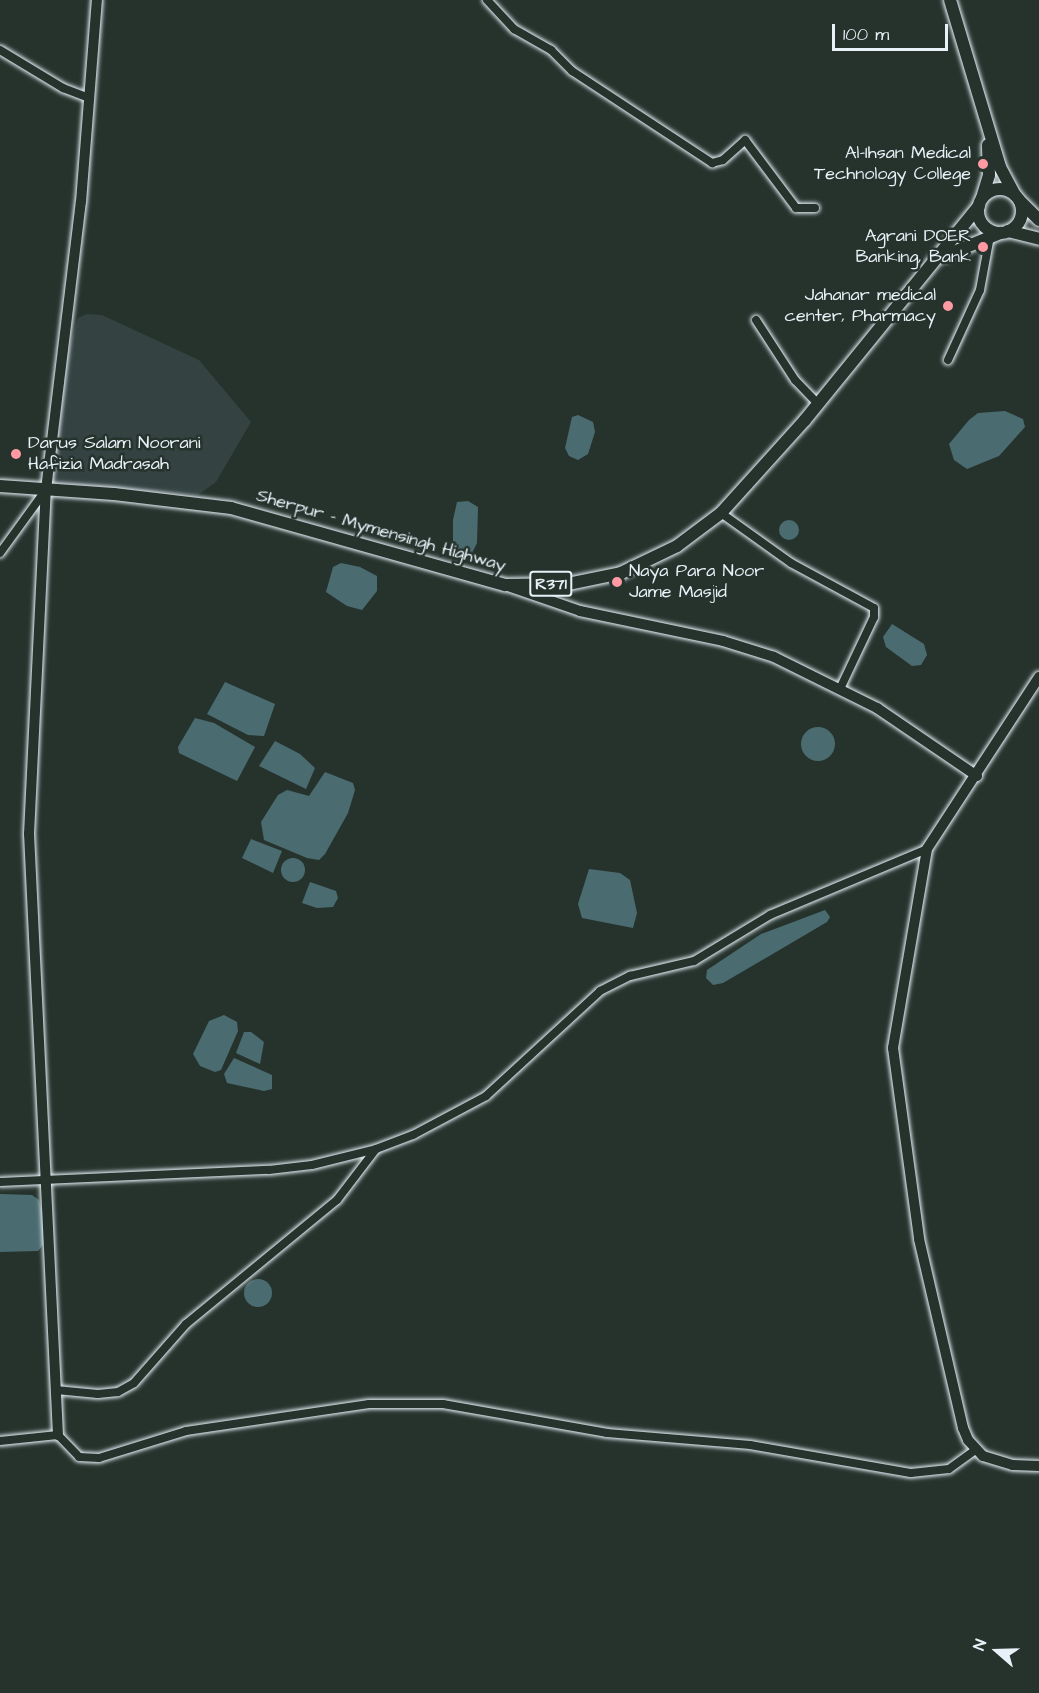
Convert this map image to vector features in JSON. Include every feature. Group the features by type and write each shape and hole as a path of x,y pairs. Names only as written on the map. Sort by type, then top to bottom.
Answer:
{"main road":[{"path":"950,0 1000,166 1018,198 1039,220"},
{"name":"Sherpur - Mymensingh Highway","path":"46,490 231,508 505,585 568,584 621,573 677,546 721,513 818,404 933,264 981,203 989,175 987,126"},
{"path":"1018,198 998,189 981,203 984,225 1000,233 1039,239"},
{"path":"1000,233 1022,215 1018,198"},
{"name":"Sherpur - Mymensingh Highway","path":"933,264 1000,233"},
{"name":"R371","path":"0,486 46,490"}],"street":[{"path":"97,0 90,98 46,490 29,834 58,1435 78,1457 99,1458 186,1431 369,1404 443,1404 607,1433 750,1445 910,1473 949,1468 962,1455 975,1450"},
{"path":"487,0 514,29 551,50 572,70 712,163 723,160 745,140 796,208 815,208"},
{"path":"0,50 63,88 90,98"},
{"path":"948,360 980,290 1000,233"},
{"path":"756,320 795,380 818,404"},
{"path":"0,553 46,490"},
{"path":"721,513 791,563 874,608 874,618 840,689"},
{"path":"505,585 580,611 733,644 774,657 840,689 894,719 977,776"},
{"path":"1039,678 977,776 927,849 893,1048 928,1288 963,1428 975,1450 993,1460 1039,1466"},
{"path":"0,1182 45,1178 134,1178 269,1170 312,1165 376,1149 413,1135 486,1096 600,991 619,980 694,962 770,915 927,849"},
{"path":"56,1390 98,1394 118,1392 134,1383 186,1324 337,1200 376,1149"},
{"path":"0,1441 58,1435"}],"shaded area":[{"path":"87,314 102,315 199,360 251,422 216,482 198,495 51,482 65,363 78,318"}],"water":[{"path":"1005,411 1023,419 1025,427 999,456 967,469 954,460 949,444 969,420 978,413"},
{"path":"578,415 593,422 595,432 588,454 578,460 569,456 565,448 572,417"},
{"path":"468,501 478,507 477,543 471,555 463,559 453,549 453,520 457,502"},
{"path":"789,520 796,523 799,530 796,537 789,540 782,537 779,530 782,523"},
{"path":"341,563 360,567 377,576 377,591 362,610 347,606 326,592 333,567"},
{"path":"892,624 924,644 927,655 921,665 912,666 886,647 883,637"},
{"path":"225,682 275,704 264,736 248,735 207,714"},
{"path":"195,718 214,723 255,747 237,781 179,753 178,747"},
{"path":"818,727 830,732 835,744 830,756 818,761 806,756 801,744 806,732"},
{"path":"275,741 300,754 315,768 306,789 259,766"},
{"path":"325,772 353,783 355,790 348,813 325,854 319,860 307,858 264,840 261,822 278,795 287,790 309,796"},
{"path":"251,839 282,851 273,873 242,858"},
{"path":"293,858 301,862 305,870 301,878 293,882 285,878 281,870 285,862"},
{"path":"589,869 620,873 630,880 637,913 633,928 582,918 578,904"},
{"path":"310,882 336,891 338,898 333,907 317,908 302,903"},
{"path":"825,910 830,917 827,922 723,983 713,985 706,978 707,970 761,934"},
{"path":"224,1015 237,1022 238,1031 221,1070 215,1072 200,1066 193,1054 209,1021"},
{"path":"244,1032 251,1032 264,1042 260,1064 236,1053"},
{"path":"234,1058 272,1075 272,1089 264,1091 227,1083 224,1074"},
{"path":"0,1194 32,1195 39,1200 44,1220 43,1245 38,1251 0,1252"},
{"path":"258,1279 268,1283 272,1293 268,1303 258,1307 248,1303 244,1293 248,1283"}],"place":[{"name":"Al-Ihsan Medical Technology College","path":"983,164"},
{"name":"Agrani DOER Banking, Bank","path":"983,247"},
{"name":"Jahanar medical center, Pharmacy","path":"948,306"},
{"name":"Darus Salam Noorani Hafizia Madrasah","path":"16,454"},
{"name":"Naya Para Noor Jame Masjid","path":"617,582"}]}
